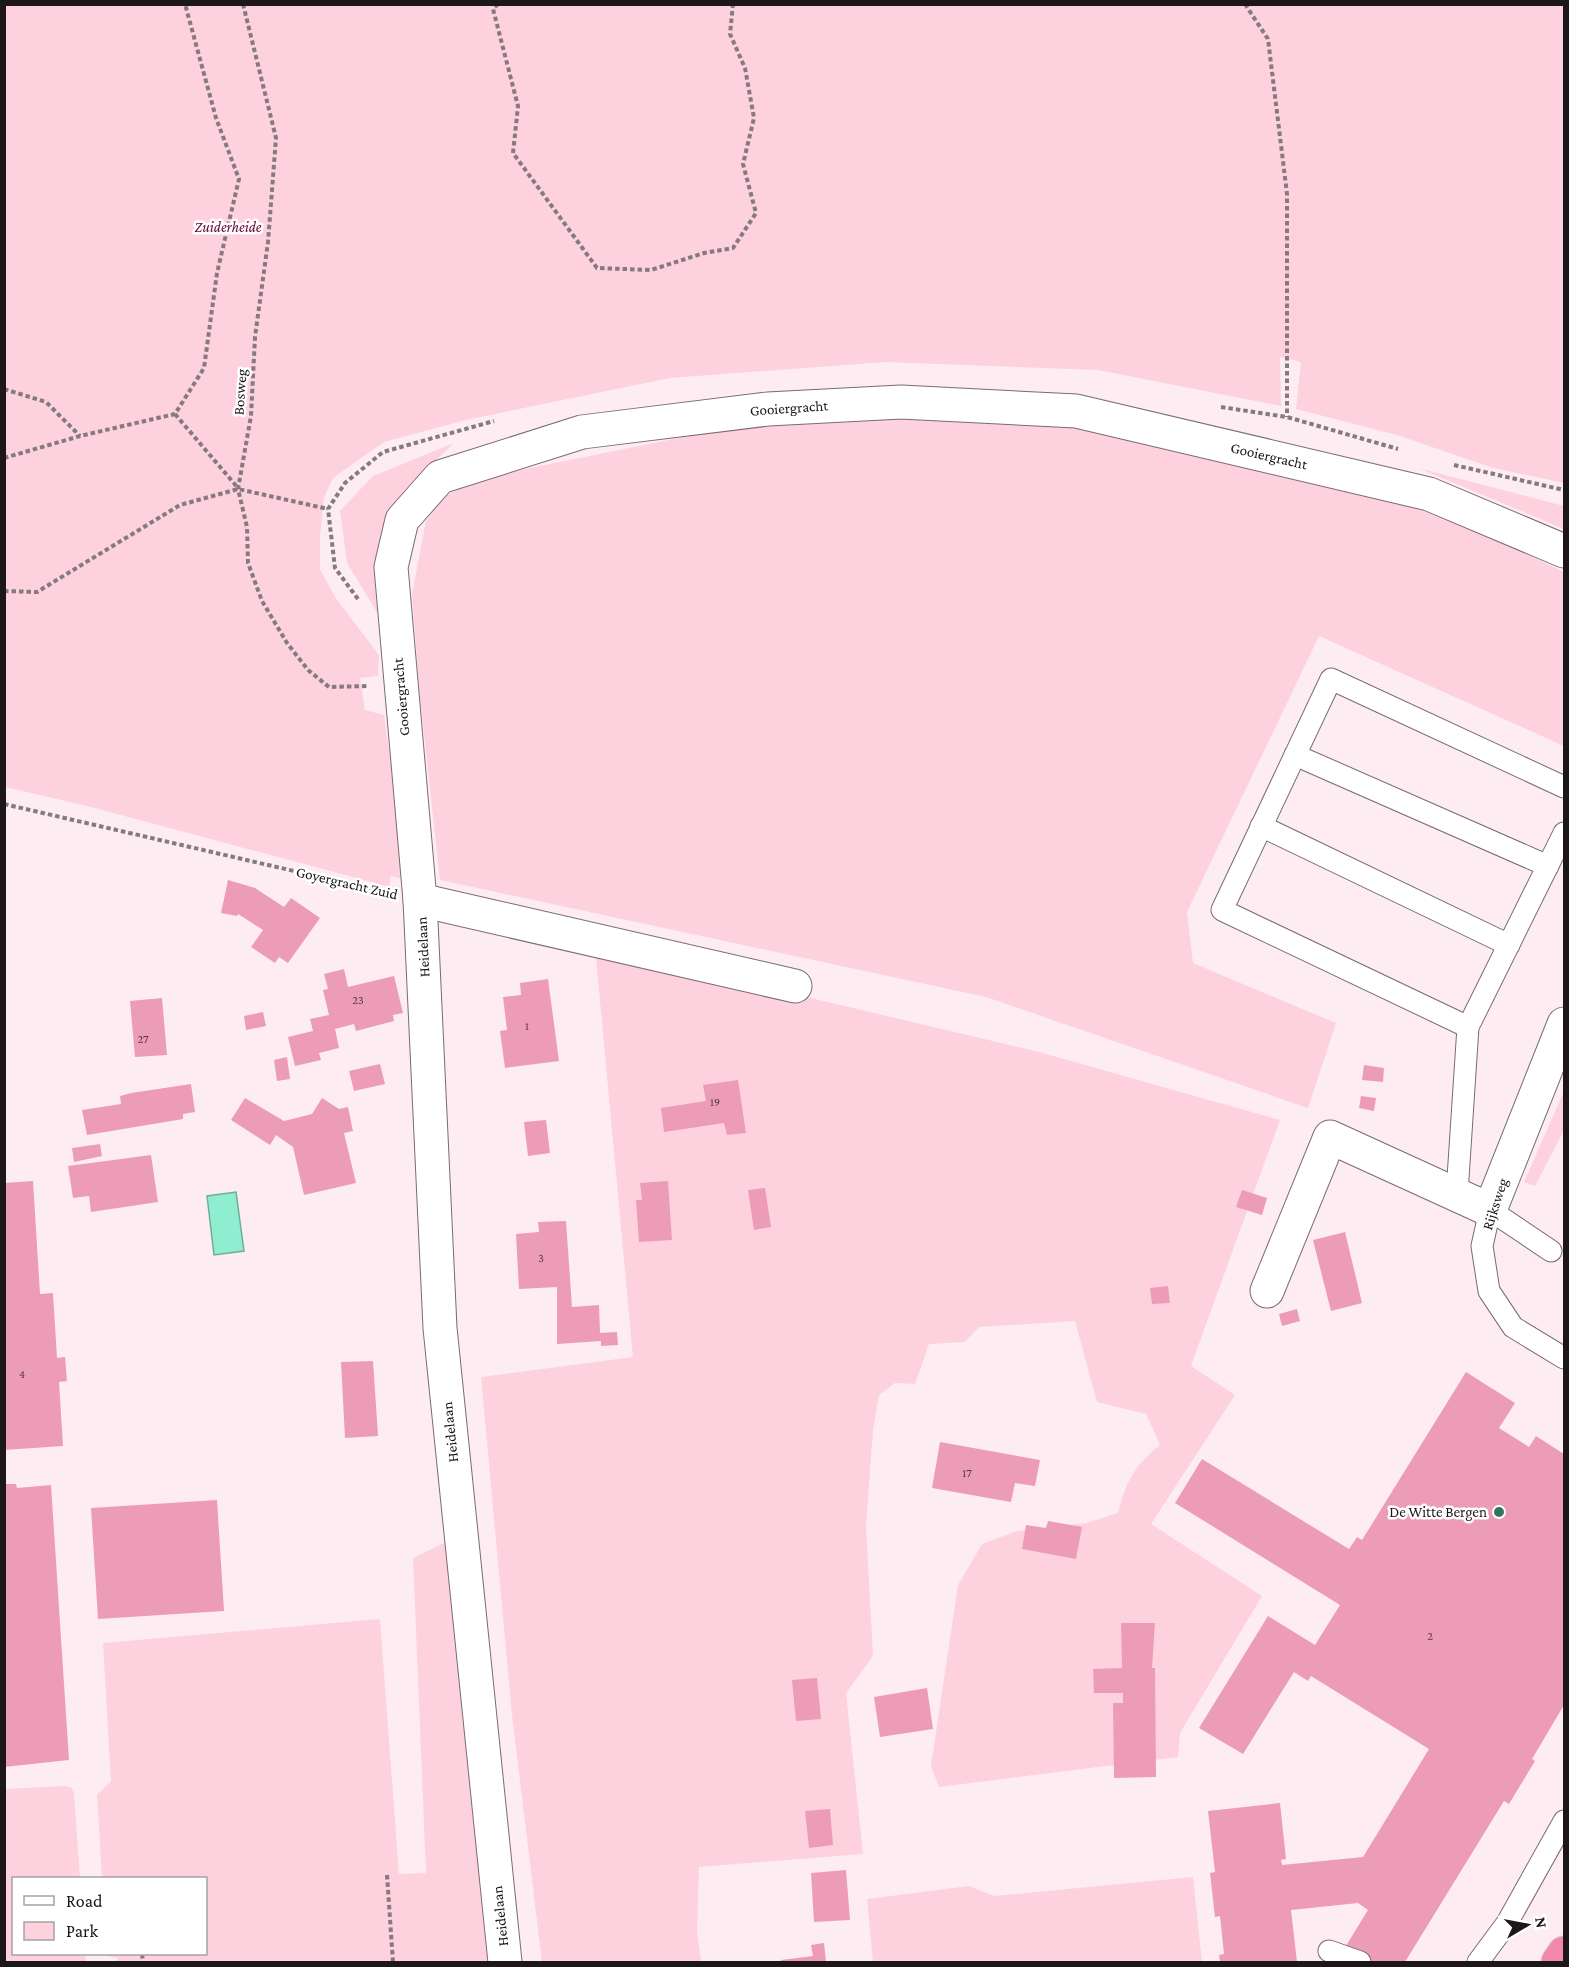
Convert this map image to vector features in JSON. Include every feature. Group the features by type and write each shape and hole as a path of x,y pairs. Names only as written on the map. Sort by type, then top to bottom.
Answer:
{"highway":[{"path":"1558,1962 1564,1953"}],"street":[{"name":"Gooiergracht","path":"420,900 399,684 391,567 402,520 440,477 582,432 768,409 901,402 1076,411 1429,494 1564,551"},
{"path":"420,900 795,986"},
{"name":"Heidelaan","path":"420,900 440,1328 505,1962"},
{"name":"Rijksweg","path":"1490,1210 1564,1024"},
{"path":"1267,1291 1330,1137 1490,1210"}],"lane":[{"path":"1468,1027 1222,910 1331,679 1564,787"},
{"path":"1295,755 1548,866"},
{"path":"1262,826 1509,945"},
{"path":"1457,1193 1468,1027 1564,833"},
{"path":"1490,1210 1551,1251"},
{"name":"Rijksweg","path":"1490,1210 1482,1246 1488,1291 1513,1327 1564,1358"},
{"path":"1478,1962 1507,1923 1564,1821"},
{"path":"1329,1952 1360,1962"}],"path":[{"path":"4,458 80,436 175,414 204,368 217,273 239,179 216,118 185,4"},
{"name":"Bosweg","path":"243,4 276,138 268,242 255,337 251,416 238,489 248,527 249,563 262,602 288,643 308,669 329,687 399,684"},
{"path":"498,4 493,9 518,106 513,153 597,268 651,270 704,253 733,248 756,213 743,164 754,118 746,68 730,34 733,4"},
{"path":"1245,4 1268,39 1287,194 1287,417"},
{"path":"4,389 46,402 80,436"},
{"path":"175,414 238,489"},
{"path":"4,591 37,592 180,506 238,489 328,509"},
{"name":"Goyergracht Zuid","path":"4,804 420,900"},
{"path":"387,1875 393,1962"}],"green space":[{"name":"Zuiderheide","path":"5,5 1564,5 1564,483 1493,468 1397,435 1296,409 1301,362 1280,357 1281,406 1098,370 885,362 670,378 466,420 384,442 333,478 324,497 320,569 335,597 379,655 378,676 360,678 365,710 384,715 407,880 390,876 390,887 91,807 5,787"},
{"path":"781,412 1071,418 1341,480 1469,527 1564,572 1564,746 1319,636 1187,912 1193,963 1336,1023 1308,1108 986,997 440,880 420,698 412,594 426,521 445,496 481,478 693,435"},
{"path":"454,443 405,490 380,551 380,617 347,563 340,511 373,476"},
{"path":"1418,468 1564,506 1564,529"},
{"path":"595,947 1039,1052 1280,1120 1191,1366 1235,1395 1151,1524 1262,1596 1180,1733 1178,1757 939,1787 931,1766 958,1585 982,1544 1017,1531 1087,1523 1118,1513 1133,1474 1160,1445 1146,1414 1097,1402 1075,1321 979,1327 965,1342 929,1344 915,1384 895,1383 879,1395 873,1430 866,1526 873,1656 846,1693 863,1854 699,1867 697,1931 701,1962 542,1962 512,1715 481,1377 633,1357"},
{"path":"1564,1091 1564,1130 1535,1186 1524,1182"},
{"path":"446,1542 463,1723 479,1722 508,1962 118,1962 117,1958 108,1956 207,1955 207,1877 102,1877 97,1794 111,1782 103,1643 380,1619 399,1874 426,1873 413,1558"},
{"path":"71,1787 74,1793 80,1877 12,1877 12,1955 85,1955 86,1962 5,1962 5,1789"},
{"path":"1193,1877 1202,1962 873,1962 867,1899 969,1886 994,1896"}],"shaded area":[{"path":"236,1192 244,1251 214,1255 207,1196"}],"building":[{"path":"228,880 255,888 284,907 291,898 320,918 288,963 279,957 275,963 251,947 263,930 238,914 237,916 221,913"},
{"path":"344,969 348,987 394,976 403,1013 393,1015 394,1021 356,1031 354,1024 335,1029 339,1048 319,1053 321,1060 295,1066 288,1037 313,1031 310,1019 329,1015 323,990 328,989 324,974"},
{"path":"548,979 559,1061 505,1068 500,1031 507,1030 503,997 521,995 520,983"},
{"path":"162,998 167,1055 135,1057 130,1001"},
{"path":"263,1012 266,1026 246,1030 244,1016"},
{"path":"287,1057 290,1079 277,1081 274,1060"},
{"path":"380,1064 385,1084 354,1091 349,1071"},
{"path":"1364,1065 1384,1068 1383,1082 1362,1080"},
{"path":"738,1080 746,1133 727,1135 724,1123 664,1132 661,1108 706,1101 703,1085"},
{"path":"191,1084 195,1112 183,1114 183,1119 87,1135 82,1110 121,1104 120,1096 131,1093"},
{"path":"1361,1096 1376,1098 1374,1111 1359,1108"},
{"path":"245,1098 284,1121 312,1114 322,1098 339,1109 348,1107 353,1131 344,1133 356,1183 304,1195 293,1147 276,1135 270,1145 231,1120"},
{"path":"546,1120 550,1153 528,1156 524,1122"},
{"path":"100,1144 102,1156 74,1162 72,1148"},
{"path":"151,1155 158,1202 91,1212 89,1196 73,1198 68,1166"},
{"path":"33,1181 40,1294 53,1293 57,1358 65,1357 67,1381 59,1382 63,1446 4,1450 4,1183"},
{"path":"668,1181 672,1240 639,1242 636,1200 642,1200 640,1183"},
{"path":"765,1188 771,1227 754,1230 748,1190"},
{"path":"1242,1190 1267,1198 1262,1215 1236,1207"},
{"path":"566,1221 572,1307 599,1305 600,1333 617,1332 618,1345 601,1346 601,1341 557,1344 557,1287 519,1289 516,1234 539,1232 538,1222"},
{"path":"1345,1232 1362,1303 1331,1311 1313,1240"},
{"path":"1168,1286 1170,1303 1152,1304 1150,1288"},
{"path":"1297,1309 1300,1321 1282,1326 1279,1314"},
{"path":"373,1361 378,1436 345,1438 341,1362"},
{"path":"1466,1372 1515,1403 1499,1428 1529,1447 1536,1436 1564,1454 1564,1705 1532,1759 1535,1761 1509,1804 1504,1801 1405,1962 1336,1962 1368,1910 1358,1903 1291,1910 1297,1962 1220,1962 1219,1955 1224,1954 1220,1916 1215,1917 1210,1873 1215,1872 1208,1811 1280,1803 1286,1859 1281,1860 1282,1865 1363,1857 1429,1749 1311,1676 1308,1681 1294,1672 1243,1754 1199,1728 1268,1616 1315,1645 1340,1605 1175,1503 1202,1459 1349,1549 1357,1537 1362,1540"},
{"path":"940,1442 1040,1460 1035,1486 1015,1483 1011,1502 932,1488"},
{"path":"4,1484 16,1484 17,1488 51,1485 69,1760 4,1767"},
{"path":"217,1500 224,1611 98,1619 91,1508"},
{"path":"1048,1521 1082,1527 1076,1559 1022,1549 1026,1525 1046,1528"},
{"path":"1121,1623 1155,1623 1152,1668 1155,1668 1156,1777 1114,1778 1113,1703 1123,1703 1123,1693 1094,1693 1093,1669 1122,1668"},
{"path":"817,1678 821,1719 796,1721 792,1680"},
{"path":"927,1688 933,1729 880,1737 874,1697"},
{"path":"830,1809 833,1845 809,1848 805,1811"},
{"path":"846,1870 850,1920 814,1922 811,1873"},
{"path":"824,1943 826,1962 781,1962 781,1960 813,1956 811,1945"}],"place":[{"name":"De Witte Bergen","path":"1499,1512"}]}
